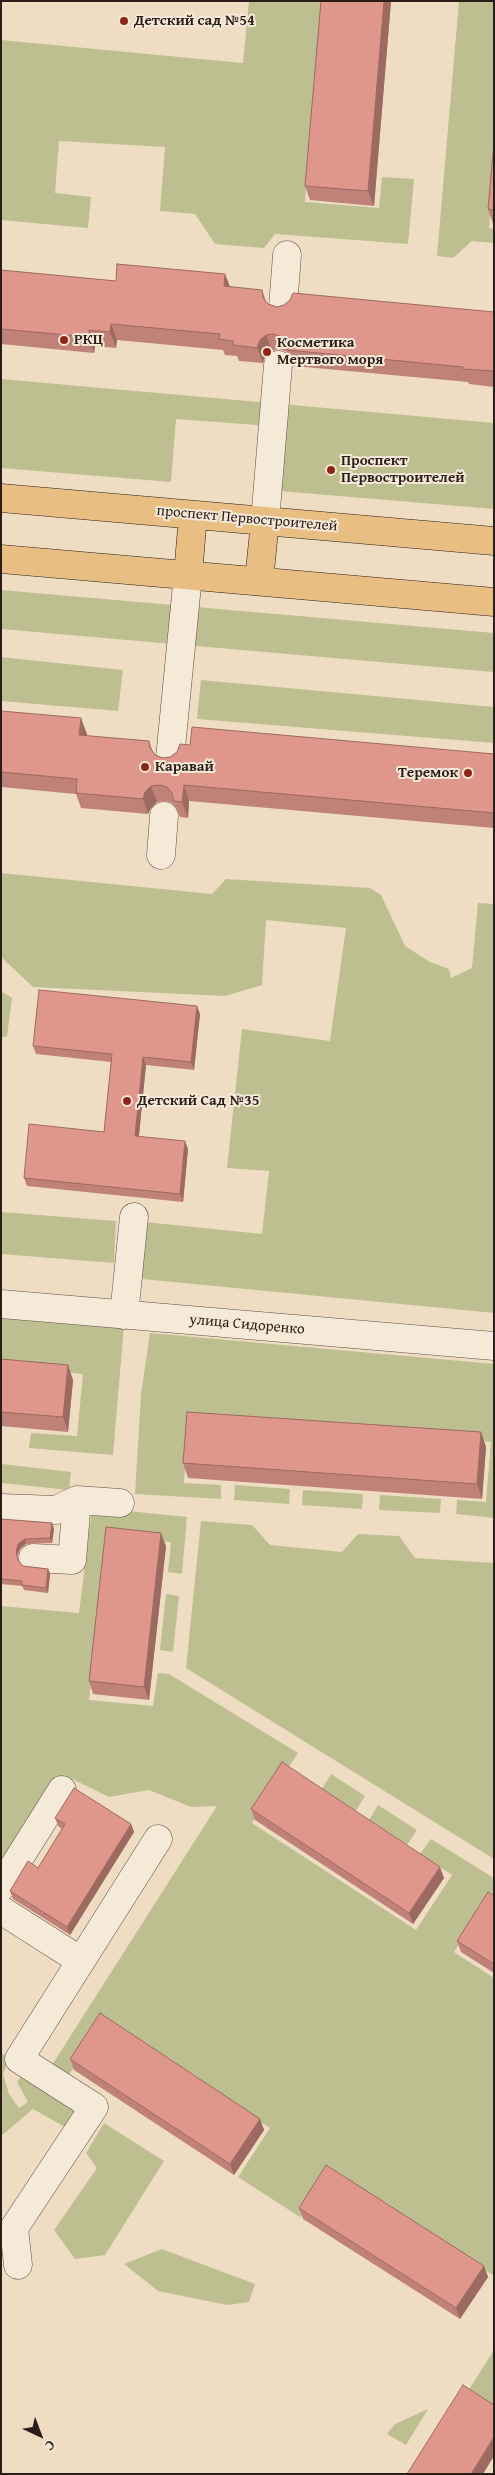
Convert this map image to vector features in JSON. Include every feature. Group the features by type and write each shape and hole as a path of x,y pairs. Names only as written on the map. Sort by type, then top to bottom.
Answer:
{"main road":[{"name":"проспект Первостроителей","path":"1,498 494,541"},
{"path":"188,575 194,515"},
{"path":"259,581 265,521"},
{"path":"1,559 494,602"}],"street":[{"path":"284,307 287,254"},
{"path":"265,521 278,365"},
{"path":"170,758 188,575"},
{"path":"161,855 164,816"},
{"path":"124,1315 134,1217"},
{"name":"улица Сидоренко","path":"1,1304 494,1346"},
{"path":"1,1508 56,1510 77,1500 120,1503"},
{"path":"33,1558 72,1560 77,1500"},
{"path":"1,1887 62,1790"},
{"path":"18,2265 14,2228 94,2107 19,2059 158,1839"},
{"path":"1,1910 81,1961"}],"green space":[{"path":"249,1 322,1 305,202 379,208 382,177 414,179 408,244 275,234 264,248 215,244 195,214 160,211 165,147 59,141 55,193 91,197 88,228 1,220 1,40 243,63"},
{"path":"459,1 494,1 494,174 489,228 494,229 494,243 472,241 453,258 437,256"},
{"path":"1,379 494,423 494,509 279,491 283,427 176,419 171,482 1,468"},
{"path":"1,590 494,633 494,672 1,629"},
{"path":"1,657 123,670 118,711 1,701"},
{"path":"201,680 494,707 494,743 197,719"},
{"path":"1,873 212,894 226,879 370,888 381,895 405,946 430,962 449,969 451,978 472,968 478,903 494,904 494,1313 142,1279 145,1222 262,1234 269,1171 227,1168 242,1029 330,1041 346,928 266,920 262,985 225,996 33,987 1,957"},
{"path":"1,991 12,998 7,1036 1,1038"},
{"path":"1,1212 116,1221 114,1263 1,1254"},
{"path":"1,1315 124,1325 113,1455 29,1448 31,1433 77,1436 83,1374 1,1366"},
{"path":"150,1333 494,1364 494,1518 456,1514 457,1500 486,1502 491,1442 430,1436 188,1423 184,1483 221,1485 221,1499 135,1494 141,1394"},
{"path":"2,1464 71,1472 69,1490 1,1483"},
{"path":"235,1485 290,1489 289,1504 234,1500"},
{"path":"303,1490 363,1494 362,1509 302,1505"},
{"path":"380,1495 441,1499 440,1513 379,1510"},
{"path":"99,1508 187,1517 182,1574 168,1572 171,1542 107,1537 89,1700 153,1706 158,1673 169,1674 298,1753 252,1823 416,1930 452,1875 420,1854 431,1839 494,1878 494,1899 491,1898 454,1952 494,1978 494,2276 331,2170 300,2217 238,2177 270,2128 104,2020 57,2094 87,2112 74,2132 33,2109 1,2136 1,2054 11,2056 3,2074 9,2094 19,2108 28,2102 17,2082 23,2074 45,2076 217,1806 191,1807 149,1790 109,1797 64,1775 1,1876 1,1606 79,1613 91,1516"},
{"path":"201,1521 252,1525 270,1545 342,1552 358,1534 399,1536 415,1558 494,1563 494,1859 186,1668"},
{"path":"166,1594 179,1596 173,1652 160,1650"},
{"path":"331,1774 365,1796 355,1812 321,1790"},
{"path":"378,1805 417,1830 407,1845 369,1820"},
{"path":"104,2123 164,2161 105,2255 75,2259 54,2230 97,2168 86,2153"},
{"path":"162,2249 255,2284 249,2302 227,2305 158,2291 124,2264"},
{"path":"494,2350 494,2408 468,2391"},
{"path":"428,2409 406,2445 387,2434 395,2424"}],"building":[{"path":"321,1 384,1 368,191 305,186"},
{"path":"494,143 494,210 488,209"},
{"path":"117,264 225,274 224,286 262,290 263,298 268,304 277,307 284,305 290,300 293,293 494,312 494,371 288,350 287,343 282,337 273,334 266,335 260,340 257,348 233,345 233,341 219,339 220,334 111,324 110,332 89,330 89,337 1,329 1,270 116,281"},
{"path":"1,711 81,718 79,735 149,741 150,748 155,755 163,758 170,757 177,752 180,744 190,745 192,727 494,754 494,813 184,785 182,802 174,801 172,793 167,787 160,785 151,786 145,792 143,799 76,793 77,779 1,772"},
{"name":"Детский Сад №35","path":"39,990 197,1006 191,1062 143,1057 135,1136 185,1141 180,1194 24,1178 29,1124 104,1132 112,1054 33,1046"},
{"path":"1,1359 68,1365 63,1417 1,1412"},
{"path":"187,1412 481,1432 477,1484 183,1463"},
{"path":"1,1519 52,1523 50,1538 25,1539 18,1544 16,1552 18,1560 23,1566 48,1569 46,1588 22,1585 22,1581 1,1579"},
{"path":"106,1527 161,1533 144,1687 89,1681"},
{"path":"282,1762 440,1867 409,1913 251,1809"},
{"path":"74,1788 131,1824 67,1927 10,1891 28,1861 38,1868 65,1824 55,1818"},
{"path":"488,1892 494,1896 494,1964 457,1941"},
{"path":"100,2013 260,2119 230,2164 70,2059"},
{"path":"326,2165 484,2266 456,2308 299,2208"},
{"path":"463,2385 494,2405 494,2437 471,2474 407,2474"}],"place":[{"name":"Детский сад №54","path":"124,21"},
{"name":"РКЦ","path":"64,340"},
{"name":"Косметика Мертвого моря","path":"267,352"},
{"name":"Проспект Первостроителей","path":"331,470"},
{"name":"Каравай","path":"145,767"},
{"name":"Теремок","path":"468,773"},
{"name":"Детский Сад №35","path":"127,1101"}]}
